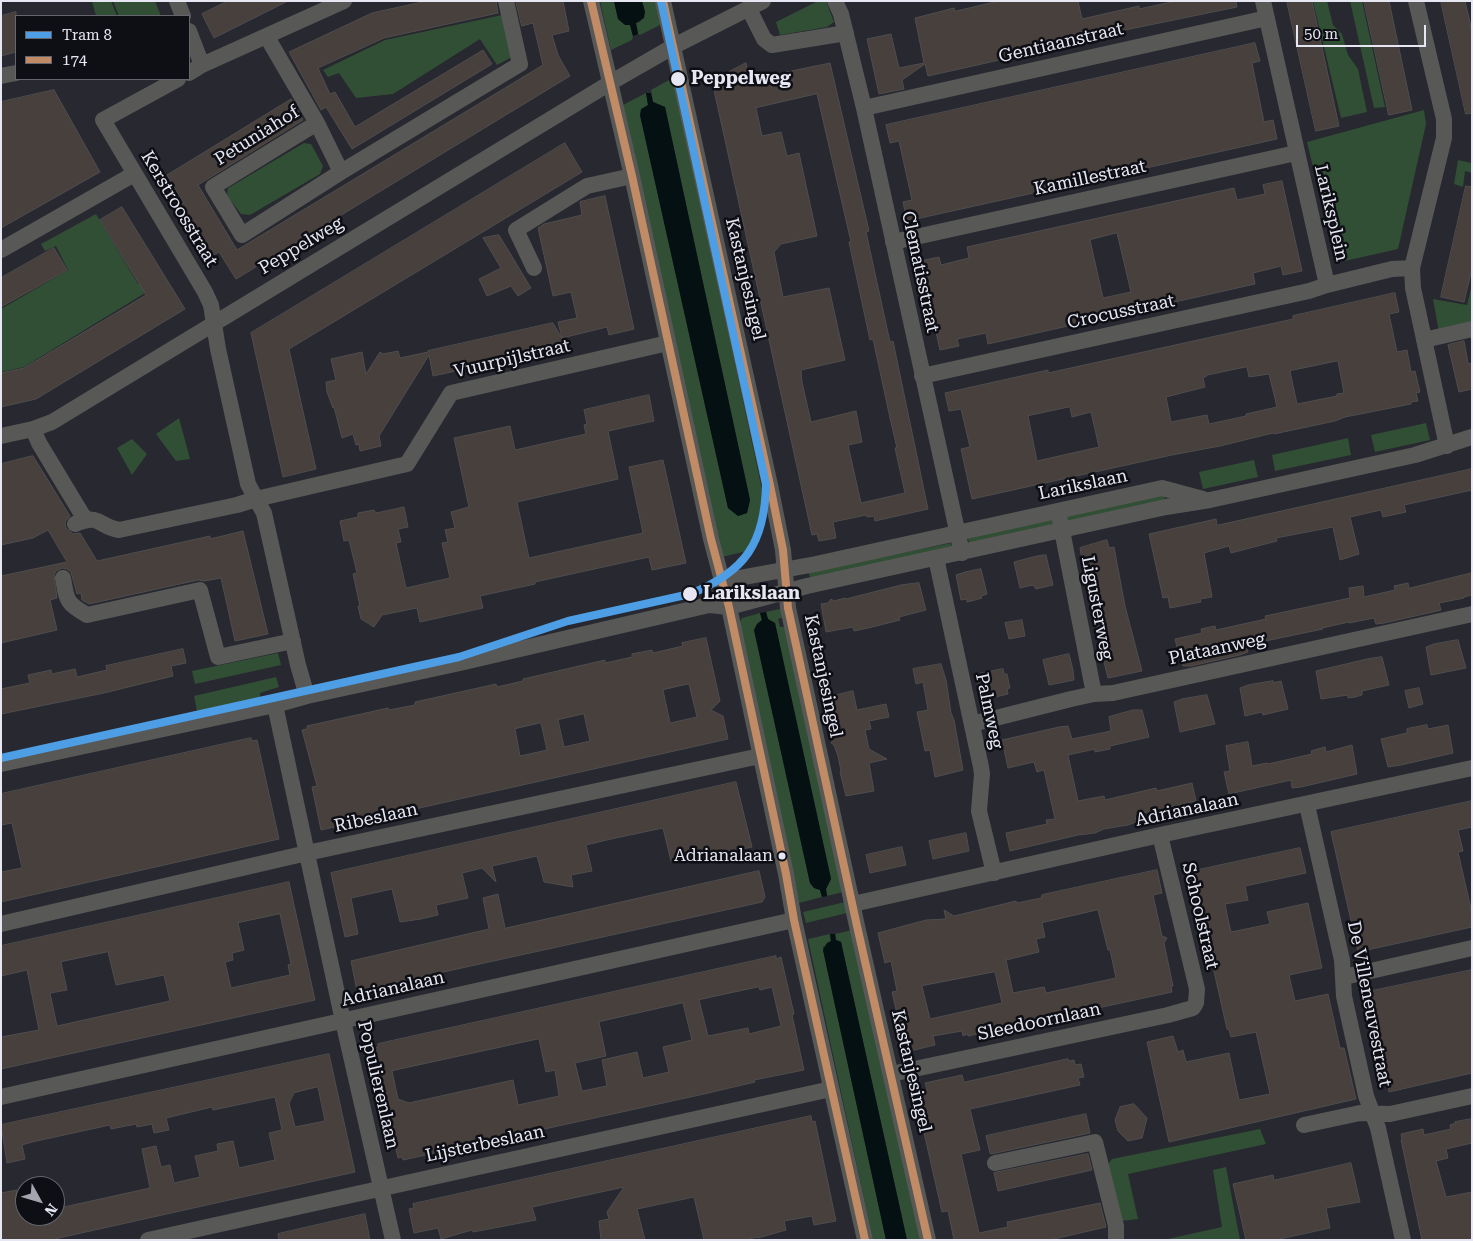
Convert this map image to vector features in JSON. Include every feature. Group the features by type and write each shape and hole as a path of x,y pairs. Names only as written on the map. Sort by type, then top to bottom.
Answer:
{"street":[{"path":"177,1 183,15"},
{"path":"190,36 196,69 344,1"},
{"name":"Petuniahof","path":"317,122 213,187 242,235 341,172 520,64 506,1"},
{"path":"591,1 632,176 711,539 727,599 831,1089 860,1239"},
{"name":"Kastanjesingel","path":"663,1 768,476 786,569 788,608 928,1240"},
{"name":"Clematisstraat","path":"835,1 841,14 864,108 962,553"},
{"name":"Lariksplein","path":"1263,1 1327,285 1392,269 1412,268"},
{"path":"1416,1 1445,128 1412,268 1413,288 1447,446"},
{"name":"Peppelweg","path":"1,436 33,429 52,422 610,83 674,46 756,5 764,39 772,45 846,33"},
{"name":"Gentiaanstraat","path":"864,108 1267,18"},
{"name":"Petuniahof","path":"267,37 317,122 341,172"},
{"path":"1,76 15,73"},
{"name":"Kerstroosstraat","path":"176,80 103,120 211,305 218,349 248,484 264,513 306,696"},
{"name":"Kamillestraat","path":"893,242 1296,154"},
{"path":"1,250 134,174"},
{"path":"534,268 516,230 586,186 632,176"},
{"name":"Crocusstraat","path":"922,376 1308,291 1327,285"},
{"path":"1424,340 1472,329"},
{"name":"Vuurpijlstraat","path":"33,429 39,443 83,516 81,521 94,519 112,529 119,530 228,507 407,464 451,392 668,343"},
{"name":"Larikslaan","path":"1,764 460,663 709,605 727,599 787,592 1166,507 1210,500 1415,455 1472,438"},
{"name":"Larikslaan","path":"727,599 739,578 1162,488 1210,500"},
{"name":"Ligusterweg","path":"1059,511 1061,531 1094,694"},
{"name":"Palmweg","path":"936,558 982,774 979,811 994,873"},
{"path":"63,578 66,597 72,606 87,615 200,590 218,657 293,641"},
{"name":"Plataanweg","path":"972,724 1094,694 1113,693 1472,614"},
{"name":"Populierenlaan","path":"275,705 343,1021 393,1240"},
{"name":"Ribeslaan","path":"1,924 307,853 760,756"},
{"name":"Adrianalaan","path":"853,904 1160,835 1307,805 1472,768"},
{"name":"De Villeneuvestraat","path":"1307,805 1342,960 1344,996 1366,1096 1378,1128 1403,1240"},
{"name":"Schoolstraat","path":"1160,835 1197,990 1194,1006"},
{"name":"Adrianalaan","path":"1,1096 794,920"},
{"path":"1344,977 1472,948"},
{"name":"Sleedoornlaan","path":"891,1074 1187,1011 1194,1006"},
{"name":"Lijsterbeslaan","path":"148,1240 831,1089"},
{"path":"1304,1125 1360,1113 1390,1114 1472,1096"},
{"path":"995,1162 1095,1142 1116,1226 1116,1240"}],"green space":[{"path":"92,1 111,1 117,15 96,15"},
{"path":"113,1 155,1 161,15 119,15"},
{"path":"600,1 614,1 618,19 630,25 633,36 632,40 611,50"},
{"path":"642,1 657,1 662,24 640,35 638,34 636,23 640,22 645,12"},
{"path":"818,1 826,1 834,22 827,27 780,35 776,22"},
{"path":"1313,1 1327,1 1333,25 1342,34 1348,55 1358,69 1367,112 1341,118"},
{"path":"1350,1 1362,1 1385,107 1374,108"},
{"path":"502,15 512,57 497,65 480,39 393,94 356,98 339,73 328,77 323,70 385,40"},
{"path":"669,80 675,83 764,499 757,533 747,551 722,557 621,106 646,93 648,105 640,115 728,508 738,516 747,513 750,500 665,107 653,102 651,90"},
{"path":"1424,110 1426,124 1398,249 1336,263 1307,142"},
{"path":"304,143 311,144 323,166 320,174 250,215 241,214 227,196 228,188"},
{"path":"1458,160 1472,163 1472,173 1465,171 1463,187 1454,184"},
{"path":"96,214 138,284 144,281 150,290 24,367 1,372 1,309 68,270 56,246 45,251 41,244"},
{"path":"1472,284 1472,324 1439,332 1433,299 1467,305"},
{"path":"179,418 190,459 176,461 156,434"},
{"path":"1426,423 1430,440 1375,452 1371,435"},
{"path":"1348,438 1351,455 1275,471 1272,455"},
{"path":"132,439 147,454 132,475 117,448"},
{"path":"1254,460 1258,477 1203,489 1199,472"},
{"path":"1165,495 1164,502 1071,523 1066,518 1069,514"},
{"path":"1052,520 1053,524 969,543 968,539 971,536"},
{"path":"951,543 952,547 811,579 808,572"},
{"path":"780,609 784,617 778,619 780,627 786,627 843,892 827,896 826,889 831,879 775,623 768,620 766,612"},
{"path":"760,613 762,620 754,630 810,883 814,888 820,890 822,897 799,903 738,626 742,618"},
{"path":"278,653 281,665 195,684 192,671"},
{"path":"276,677 279,687 260,693 260,698 197,711 194,696"},
{"path":"845,902 847,913 806,923 803,912"},
{"path":"852,930 923,1240 907,1240 841,942 836,940 835,934"},
{"path":"830,934 831,942 823,947 823,950 886,1240 873,1240 808,939"},
{"path":"1260,1129 1266,1144 1128,1174 1138,1219 1121,1221 1108,1164 1112,1159"},
{"path":"1226,1167 1240,1240 1163,1240 1222,1227 1213,1170"}],"shaded area":[{"path":"614,1 642,1 645,12 644,18 636,23 638,34 633,36 630,25 625,25 618,19"},
{"path":"646,93 651,93 653,102 665,107 750,500 747,513 738,516 728,508 640,115 641,109 648,105"},
{"path":"766,612 768,619 775,623 831,879 826,889 827,896 822,897 820,890 814,888 810,883 754,630 762,620 760,613"},
{"path":"830,934 835,934 836,940 841,942 907,1240 886,1240 823,950 827,943 831,941"}],"building":[{"path":"228,1 288,1 214,38 202,14"},
{"path":"427,1 496,1 498,13 384,38 318,68 330,94 335,92 355,127 483,50 492,64 352,149 326,107 321,110 289,52 372,13"},
{"path":"516,1 563,1 569,31 552,35 558,55 570,76 236,279 219,252 212,256 181,205 184,203 167,175 291,99 303,120 198,185 237,250 543,65 533,23 522,26"},
{"path":"999,1 1078,1 1082,19 1139,6 1139,9 1176,1 1236,1 1237,7 1057,44 1039,49 1040,51 928,76 925,64 902,80 904,89 879,94 867,39 891,34 899,68 924,63 915,18 954,8 955,11"},
{"path":"1287,1 1312,1 1339,126 1316,131"},
{"path":"1364,1 1389,1 1412,110 1389,115"},
{"path":"1441,1 1465,1 1472,31 1472,113 1466,114"},
{"path":"16,12 15,52 1,56 1,16"},
{"path":"1255,43 1260,61 1252,63 1264,122 1273,120 1277,139 907,221 903,202 912,200 899,141 890,143 886,125"},
{"path":"746,63 751,85 778,79 777,74 830,63 869,231 866,232 890,342 893,341 928,509 875,521 874,516 867,517 866,515 833,522 836,538 819,541 817,534 812,535 712,81","holes":["817,94 851,242 849,242 870,340 873,339 905,493 861,503 848,445 862,442 856,411 811,422 802,382 801,370 845,360 829,288 783,297 774,252 781,244 817,236 799,153 787,156 781,132 762,136 756,108"]},
{"path":"54,90 100,172 1,228 1,102"},
{"path":"565,143 582,172 289,349 316,469 283,477 251,333"},
{"path":"1282,181 1302,271 1283,275 1281,266 1253,273 1255,284 988,344 986,333 957,339 959,346 940,350 920,261 939,257 941,265 969,258 967,247 1234,188 1237,200 1265,194 1263,185","holes":["1117,233 1131,292 1103,298 1090,240"]},
{"path":"1466,186 1472,187 1472,269 1464,302 1441,297"},
{"path":"605,196 634,329 609,335 607,327 562,338 558,322 577,318 571,292 553,296 538,228 544,224 582,215 580,202"},
{"path":"122,207 185,309 36,399 1,407 1,373 24,368 146,295 100,220"},
{"path":"499,235 531,288 518,296 511,286 487,296 479,279 501,268 483,238"},
{"path":"54,248 67,270 1,307 1,278"},
{"path":"1395,293 1399,312 1389,314 1397,352 1407,350 1411,372 1415,371 1420,392 1416,393 1418,401 1345,417 1335,421 972,499 961,449 970,447 961,409 949,411 945,393 1048,370 1048,373 1275,323 1293,319 1293,316","holes":["1338,361 1344,393 1297,404 1290,371","1247,367 1249,377 1269,374 1277,407 1209,424 1207,415 1171,422 1166,397 1205,387 1203,378 1208,375","1070,407 1072,417 1091,412 1099,447 1037,461 1028,416"]},
{"path":"553,323 567,347 433,376 429,355 379,436 381,446 360,451 359,444 356,445 353,434 342,438 334,407 327,392 326,382 336,380 331,359 362,352 366,374 380,352 383,354 398,351 400,358"},
{"path":"1464,341 1468,363 1472,364 1472,389 1459,392 1448,345"},
{"path":"649,395 654,421 608,431 618,479 517,502 529,558 643,533 629,467 663,460 686,563 652,570 649,557 535,582 535,584 480,596 483,608 420,622 417,608 382,615 374,627 361,619 353,574 357,573 349,540 344,541 340,521 358,517 358,513 374,510 376,513 404,507 408,527 398,529 401,542 396,543 406,588 450,578 442,543 448,542 445,530 455,528 451,512 469,507 454,438 510,426 515,450 586,434 584,425 587,424 584,410"},
{"path":"33,456 70,516 65,522 66,528 73,534 80,533 97,561 210,536 210,539 243,531 268,634 235,641 221,578 204,581 198,580 89,604 82,600 81,593 77,594 71,572 62,568 56,571 54,575 57,598 50,600 57,630 1,643 1,576 67,562 48,530 33,538 1,545 1,464"},
{"path":"1472,469 1472,490 1404,505 1406,512 1383,517 1381,510 1350,517 1359,554 1340,560 1333,527 1276,538 1277,541 1231,553 1229,546 1204,553 1212,597 1200,599 1201,602 1170,608 1168,597 1163,598 1149,534 1216,519 1217,525"},
{"path":"1107,540 1109,548 1114,547 1125,606 1142,671 1108,678 1080,548"},
{"path":"1046,555 1053,585 1036,589 1033,585 1020,588 1014,562"},
{"path":"981,569 987,594 981,596 982,598 967,602 967,599 961,600 956,575"},
{"path":"1472,573 1472,595 1439,603 1441,610 1384,623 1376,624 1374,618 1349,622 1246,645 1248,652 1240,655 1191,666 1183,666 1181,663 1175,639 1202,633 1201,629 1215,626 1216,630 1266,619 1265,616 1350,598 1349,588 1363,586 1364,597 1395,590 1394,586 1408,583 1409,588"},
{"path":"919,583 926,610 899,617 900,620 868,628 854,631 853,627 826,632 821,604 828,603 831,599 834,601 846,599 901,585"},
{"path":"1022,620 1025,636 1009,639 1005,623"},
{"path":"706,638 720,701 711,710 723,716 728,739 321,830 312,787 317,786 302,730 307,729 307,726 388,708 389,710 415,705 415,702 496,684 497,687 605,660 605,663 632,657 632,654 652,650 653,653 683,646 682,643","holes":["689,684 697,717 670,723 663,690","584,714 590,741 564,747 558,720","541,723 547,750 520,756 515,729"]},
{"path":"1458,640 1466,668 1431,675 1426,647"},
{"path":"183,649 186,663 171,666 173,676 104,693 1,714 1,689 30,683 28,675 51,670 52,674 75,669 77,677 107,670 106,666"},
{"path":"1069,654 1074,680 1049,685 1043,660"},
{"path":"1382,657 1389,685 1362,691 1362,695 1355,697 1348,698 1348,695 1321,699 1316,671"},
{"path":"941,664 946,680 963,770 935,777 930,750 925,751 917,712 928,710 923,682 916,684 913,669"},
{"path":"1003,669 1004,674 1007,674 1010,688 1007,689 1008,694 983,700 978,684 978,674"},
{"path":"1273,681 1273,683 1281,681 1288,709 1263,715 1262,712 1245,716 1240,688"},
{"path":"1419,688 1423,704 1409,708 1405,691"},
{"path":"853,691 857,710 886,704 889,717 869,721 871,729 865,730 869,749 887,759 869,763 874,791 846,796 838,756 834,745 831,743 834,738 825,698"},
{"path":"1207,695 1215,724 1180,732 1174,702"},
{"path":"1133,710 1142,710 1149,737 1110,746 1110,749 1095,752 1095,749 1068,755 1078,801 1104,796 1105,800 1156,788 1157,791 1192,783 1196,801 1135,815 1136,822 1128,825 1010,851 1006,833 1047,824 1046,820 1055,819 1044,770 1037,772 1034,762 1008,768 1002,740 1068,726 1072,739 1111,731 1109,717"},
{"path":"1427,725 1428,729 1448,725 1453,753 1388,767 1381,739 1407,733 1407,729"},
{"path":"251,738 252,741 257,740 279,839 1,902 1,872 22,868 12,823 1,825 1,794"},
{"path":"1248,742 1252,766 1312,754 1311,751 1325,747 1326,752 1352,745 1357,774 1292,788 1291,780 1229,794 1224,772 1230,771 1226,746"},
{"path":"736,782 752,847 705,857 705,853 671,861 663,828 611,839 586,845 592,871 571,875 573,887 544,882 537,856 492,866 496,882 482,868 462,873 468,898 436,905 438,915 421,919 400,922 392,889 351,898 358,934 345,937 331,873"},
{"path":"1472,801 1472,827 1458,830 1463,851 1458,852 1472,913 1472,927 1358,952 1331,832"},
{"path":"966,833 969,851 933,859 929,841"},
{"path":"902,847 906,865 870,873 866,855"},
{"path":"1300,848 1306,873 1245,886 1248,900 1225,904 1228,919 1231,932 1270,924 1267,912 1308,903 1322,968 1289,975 1295,1001 1328,994 1340,1048 1344,1048 1356,1099 1169,1142 1147,1042 1173,1036 1178,1052 1183,1050 1186,1062 1229,1053 1239,1100 1270,1094 1256,1032 1231,1037 1227,1029 1196,892 1189,894 1186,880 1190,879 1189,872"},
{"path":"1157,870 1162,893 1153,895 1162,936 1167,938 1164,943 1173,986 1171,986 1172,992 968,1036 968,1034 963,1036 962,1031 933,1036 935,1045 906,1052 892,992 897,991 891,961 885,963 878,933 926,920 946,919 944,910 954,916 1016,901 1017,903 1041,898 1042,895","holes":["1098,910 1116,978 1046,993 1044,987 1013,993 1006,960 1039,952 1036,939 1045,937 1042,923","995,972 1002,1003 930,1019 922,986"]},
{"path":"759,871 765,897 762,902 357,991 351,961 489,929 483,898 498,894 505,928"},
{"path":"289,882 315,1000 1,1069 1,1037 39,1030 27,970 1,976 1,946","holes":["280,914 291,964 288,965 290,975 231,988 225,962 233,960 232,953 244,950 238,923","108,952 116,985 164,975 170,1001 57,1026 50,993 67,990 61,962"]},
{"path":"776,956 776,959 781,957 804,1070 754,1080 755,1082 704,1094 403,1160 402,1157 398,1158 373,1049 378,1047 378,1044","holes":["759,987 760,990 772,987 781,1026 749,1034 748,1028 708,1036 699,1000","683,1003 692,1040 663,1047 669,1072 643,1078 637,1052 602,1060 607,1086 582,1091 575,1063 606,1056 599,1022","539,1039 546,1072 555,1070 559,1096 518,1105 513,1080 409,1103 398,1099 392,1071"]},
{"path":"1472,970 1472,1073 1389,1092 1388,1086 1381,1084 1386,1078 1367,992"},
{"path":"329,1054 355,1172 50,1240 1,1240 1,1193 15,1190 15,1226 65,1226 65,1207 150,1188 142,1149 156,1146 161,1167 170,1165 174,1183 200,1177 195,1156 218,1151 217,1144 233,1141 239,1168 275,1160 269,1133 282,1130 275,1097 213,1110 212,1107 166,1118 169,1130 154,1133 152,1124 137,1127 136,1124 111,1129 110,1125 32,1142 22,1145 25,1159 7,1163 1,1125","holes":["318,1087 325,1121 295,1127 289,1103 294,1093"]},
{"path":"1068,1059 1069,1061 1074,1060 1075,1065 1081,1064 1084,1077 1078,1078 1080,1085 970,1109 980,1150 961,1154 979,1233 1008,1227 1007,1222 1100,1203 1106,1227 1050,1240 954,1240 948,1211 942,1212 915,1093 927,1090 925,1083 962,1075 964,1082"},
{"path":"1134,1104 1147,1118 1142,1138 1128,1141 1118,1131 1115,1120 1120,1107"},
{"path":"1086,1114 1090,1133 990,1153 986,1136"},
{"path":"811,1116 812,1122 815,1121 836,1221 814,1225 812,1216 784,1221 786,1230 758,1238 746,1240 704,1240 694,1197 637,1209 645,1240 601,1240 599,1221 609,1219 607,1212 624,1187 532,1207 536,1220 473,1232 472,1230 441,1239 438,1228 414,1233 409,1209 414,1208 413,1204"},
{"path":"1472,1119 1472,1143 1446,1149 1448,1158 1436,1161 1446,1197 1472,1192 1472,1240 1422,1240 1401,1134 1423,1129 1424,1135 1451,1129 1450,1125 1455,1122"},
{"path":"1088,1154 1092,1170 998,1191 994,1173"},
{"path":"1351,1163 1360,1202 1326,1208 1330,1228 1275,1240 1246,1240 1233,1184 1273,1175 1274,1180"},
{"path":"365,1214 370,1240 279,1240 278,1234"}],"tram line":[{"name":"8","path":"1,758 459,657 568,621 690,594 725,576 738,565 756,539 765,505 766,484 661,1"}],"transit line":[{"name":"174","path":"591,1 632,176 711,539 729,607 786,874 794,920 865,1240"},
{"name":"174","path":"663,1 770,485 783,550 788,608 928,1240"}],"place":[{"name":"Peppelweg","path":"678,79"},
{"name":"Larikslaan","path":"690,594"},
{"name":"Adrianalaan","path":"782,856"}]}
